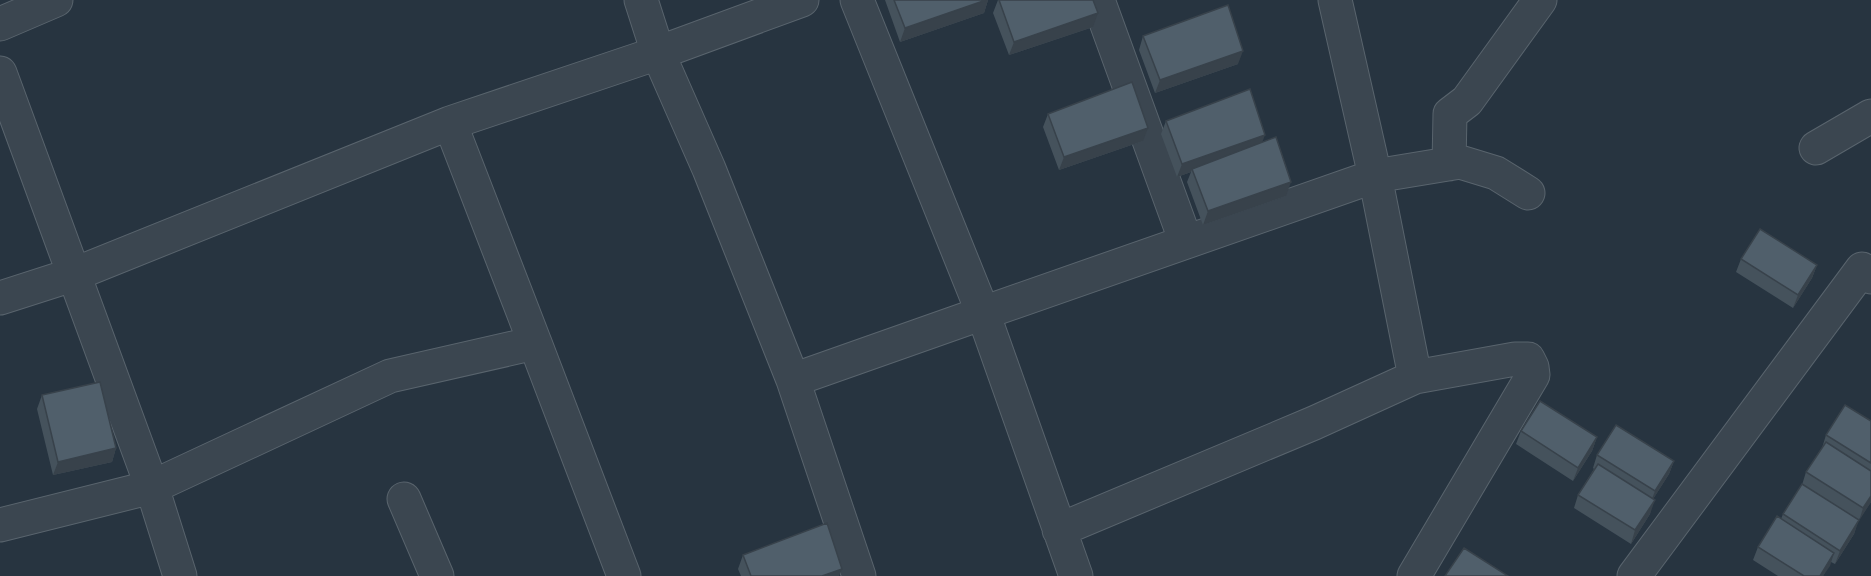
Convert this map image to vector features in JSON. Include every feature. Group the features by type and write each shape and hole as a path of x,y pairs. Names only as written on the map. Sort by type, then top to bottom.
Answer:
{"street":[{"path":"0,24 56,0"},
{"path":"641,0 658,53 709,169 793,380 859,576"},
{"path":"0,298 75,274 450,123 658,53 802,0"},
{"path":"857,0 983,313 1076,576"},
{"path":"1098,0 1186,242"},
{"path":"1335,0 1375,176 1415,376"},
{"path":"1449,164 1450,114 1467,101 1540,0"},
{"path":"0,73 152,487 180,576"},
{"path":"1816,148 1871,116"},
{"path":"450,123 624,576"},
{"path":"793,380 1375,176 1460,162 1496,173 1528,193"},
{"path":"1634,576 1868,268"},
{"path":"0,525 152,487 390,376 534,343"},
{"path":"1059,530 1314,423 1415,376 1515,359 1528,359 1533,375 1414,576"},
{"path":"404,499 437,576"}],"building":[{"path":"894,0 986,0 905,28"},
{"path":"999,0 1093,0 1098,13 1014,42"},
{"path":"1228,5 1243,51 1160,80 1143,36"},
{"path":"1132,82 1148,128 1064,157 1048,114"},
{"path":"1250,89 1265,135 1182,164 1166,121"},
{"path":"1276,137 1291,182 1208,211 1192,169"},
{"path":"1760,229 1817,265 1798,295 1741,259"},
{"path":"100,382 116,448 58,462 42,395"},
{"path":"1540,401 1597,437 1578,468 1521,431"},
{"path":"1845,405 1871,421 1871,463 1826,435"},
{"path":"1616,425 1674,461 1655,491 1597,455"},
{"path":"1826,442 1871,471 1871,496 1863,508 1806,472"},
{"path":"1598,464 1655,500 1635,530 1578,495"},
{"path":"1802,484 1859,520 1840,551 1783,514"},
{"path":"1777,516 1834,553 1820,576 1804,576 1758,547"},
{"path":"827,523 842,569 822,576 751,576 743,555"},
{"path":"1464,548 1508,576 1445,576"}]}
